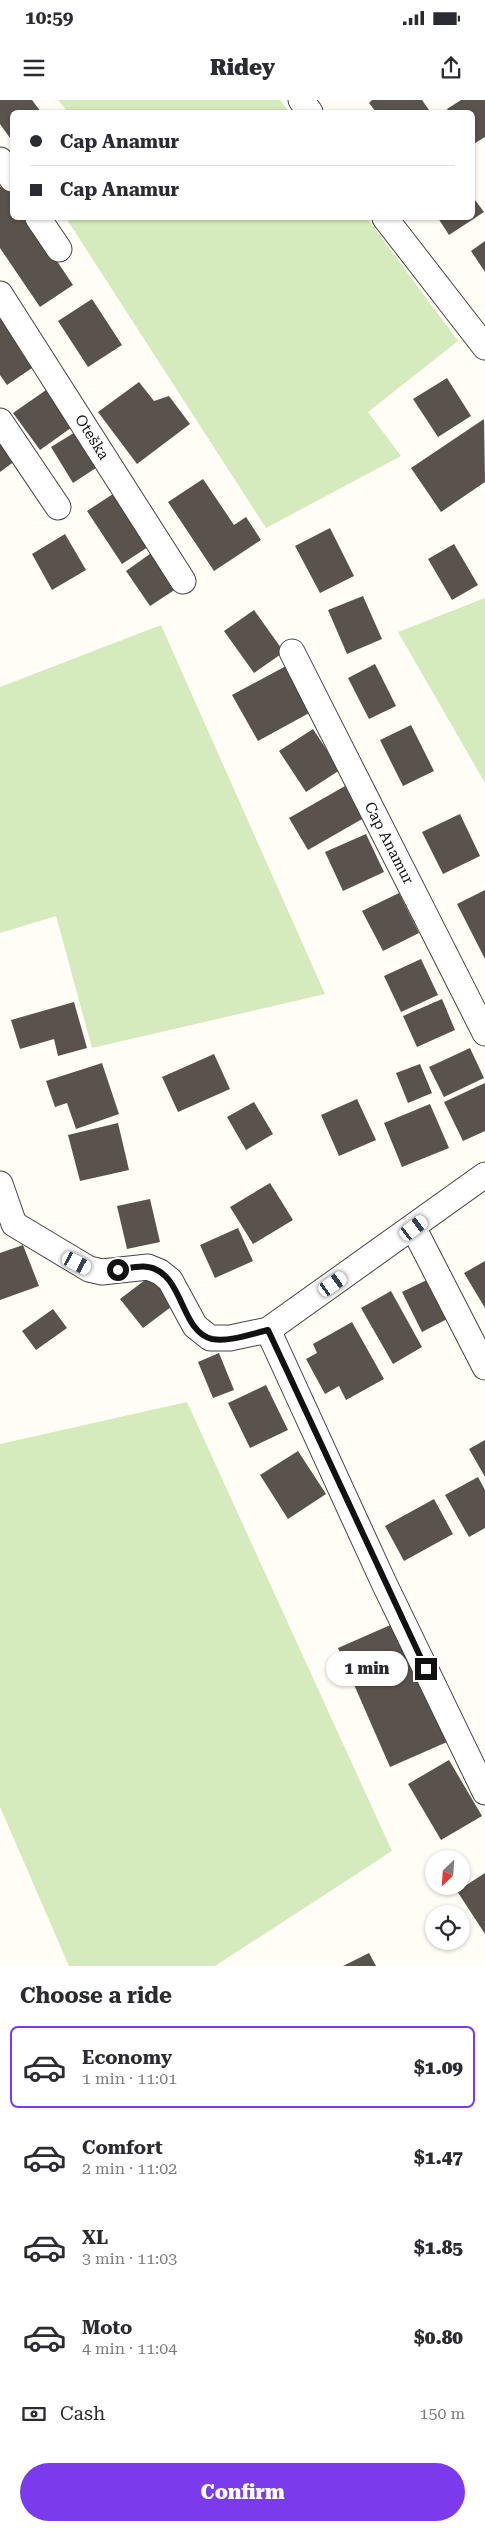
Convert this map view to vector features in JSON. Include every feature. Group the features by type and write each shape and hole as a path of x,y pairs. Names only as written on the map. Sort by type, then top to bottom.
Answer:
{"street":[{"path":"0,160 10,176"},
{"path":"39,220 59,249"},
{"path":"387,220 482,336"},
{"name":"Oteška","path":"0,294 183,581"},
{"path":"0,421 58,507"},
{"name":"Cap Anamur","path":"292,652 485,1033"},
{"path":"0,1184 7,1228 89,1269 102,1272 148,1267 160,1272 170,1280 195,1326 210,1338 230,1338 268,1330 483,1181"},
{"path":"414,1228 485,1367"},
{"path":"268,1330 383,1581 485,1792"}],"green space":[{"path":"58,100 280,100 288,110 66,110"},
{"path":"67,220 368,220 458,341 368,412 401,456 266,528"},
{"path":"485,598 485,783 398,632"},
{"path":"161,625 325,994 92,1048 56,916 0,933 0,687"},
{"path":"187,1402 392,1851 215,1966 69,1966 0,1807 0,1444"}],"building":[{"path":"0,100 32,100 40,110 10,110 10,138 0,124"},
{"path":"372,100 422,100 429,110 374,110 369,103"},
{"path":"461,100 485,100 485,137 475,143 475,110 447,109"},
{"path":"5,184 10,192 10,220 29,220 73,285 40,307 0,248 0,187"},
{"path":"475,200 484,212 475,218"},
{"path":"439,220 472,220 449,235"},
{"path":"485,241 485,272 471,251"},
{"path":"92,299 122,345 88,367 58,321"},
{"path":"3,317 35,366 7,385 0,375 0,319"},
{"path":"447,378 471,416 438,437 413,399"},
{"path":"139,382 154,401 169,396 190,424 137,464 98,412"},
{"path":"49,388 75,425 40,450 13,413"},
{"path":"484,419 485,482 441,512 411,468"},
{"path":"0,430 19,458 0,472"},
{"path":"77,431 99,466 73,483 51,447"},
{"path":"203,479 234,525 246,517 261,540 214,571 168,502"},
{"path":"116,492 151,545 122,564 87,511"},
{"path":"330,528 354,576 320,593 295,546"},
{"path":"65,534 86,570 52,590 32,554"},
{"path":"454,544 478,585 452,600 428,559"},
{"path":"154,551 179,587 150,606 126,571"},
{"path":"363,596 382,639 347,654 328,610"},
{"path":"254,610 284,652 254,673 224,631"},
{"path":"375,664 396,706 369,719 348,678"},
{"path":"286,666 311,712 258,741 232,695"},
{"path":"411,725 434,771 403,786 380,740"},
{"path":"313,729 340,770 306,792 279,751"},
{"path":"345,786 364,818 308,850 289,818"},
{"path":"460,814 480,856 443,874 422,832"},
{"path":"366,834 384,872 343,891 325,852"},
{"path":"485,890 485,959 457,904"},
{"path":"399,893 419,933 383,951 362,911"},
{"path":"421,959 438,995 401,1012 384,976"},
{"path":"442,999 455,1030 417,1047 403,1016"},
{"path":"74,1002 87,1048 58,1056 54,1039 20,1049 11,1020"},
{"path":"470,1048 484,1078 444,1097 429,1067"},
{"path":"214,1054 230,1089 178,1112 162,1077"},
{"path":"102,1063 119,1114 76,1129 67,1103 55,1107 46,1081"},
{"path":"420,1064 432,1093 408,1103 396,1073"},
{"path":"485,1083 485,1131 463,1141 444,1102"},
{"path":"357,1099 376,1140 339,1156 321,1115"},
{"path":"254,1102 273,1134 246,1150 227,1117"},
{"path":"430,1104 449,1148 402,1167 384,1123"},
{"path":"118,1123 129,1170 80,1181 68,1135"},
{"path":"270,1183 293,1220 253,1244 230,1207"},
{"path":"150,1199 160,1242 127,1249 117,1206"},
{"path":"238,1228 253,1261 215,1278 200,1245"},
{"path":"23,1245 39,1286 0,1300 0,1253"},
{"path":"485,1261 485,1308 464,1273"},
{"path":"153,1274 175,1304 143,1328 120,1299"},
{"path":"431,1278 451,1317 422,1332 402,1292"},
{"path":"391,1291 422,1347 393,1364 361,1308"},
{"path":"53,1309 67,1328 36,1350 22,1331"},
{"path":"352,1322 384,1379 346,1400 339,1386 325,1394 306,1359 317,1353 313,1344"},
{"path":"219,1353 234,1390 213,1398 198,1362"},
{"path":"266,1385 288,1430 250,1448 228,1403"},
{"path":"485,1440 485,1477 469,1449"},
{"path":"298,1451 326,1494 288,1519 260,1475"},
{"path":"478,1477 485,1490 485,1528 469,1537 445,1495"},
{"path":"434,1499 453,1534 404,1561 385,1526"},
{"path":"395,1623 447,1742 390,1767 338,1648"},
{"path":"449,1760 482,1816 441,1840 408,1784"},
{"path":"485,1873 485,1934 470,1911 470,1905 466,1905 460,1895 470,1895 470,1883"},
{"path":"369,1953 376,1966 343,1966"}],"route":[{"path":"118,1270 148,1267 160,1272 170,1280 195,1326 202,1334 210,1338 220,1340 268,1330 383,1581 426,1669"}]}
